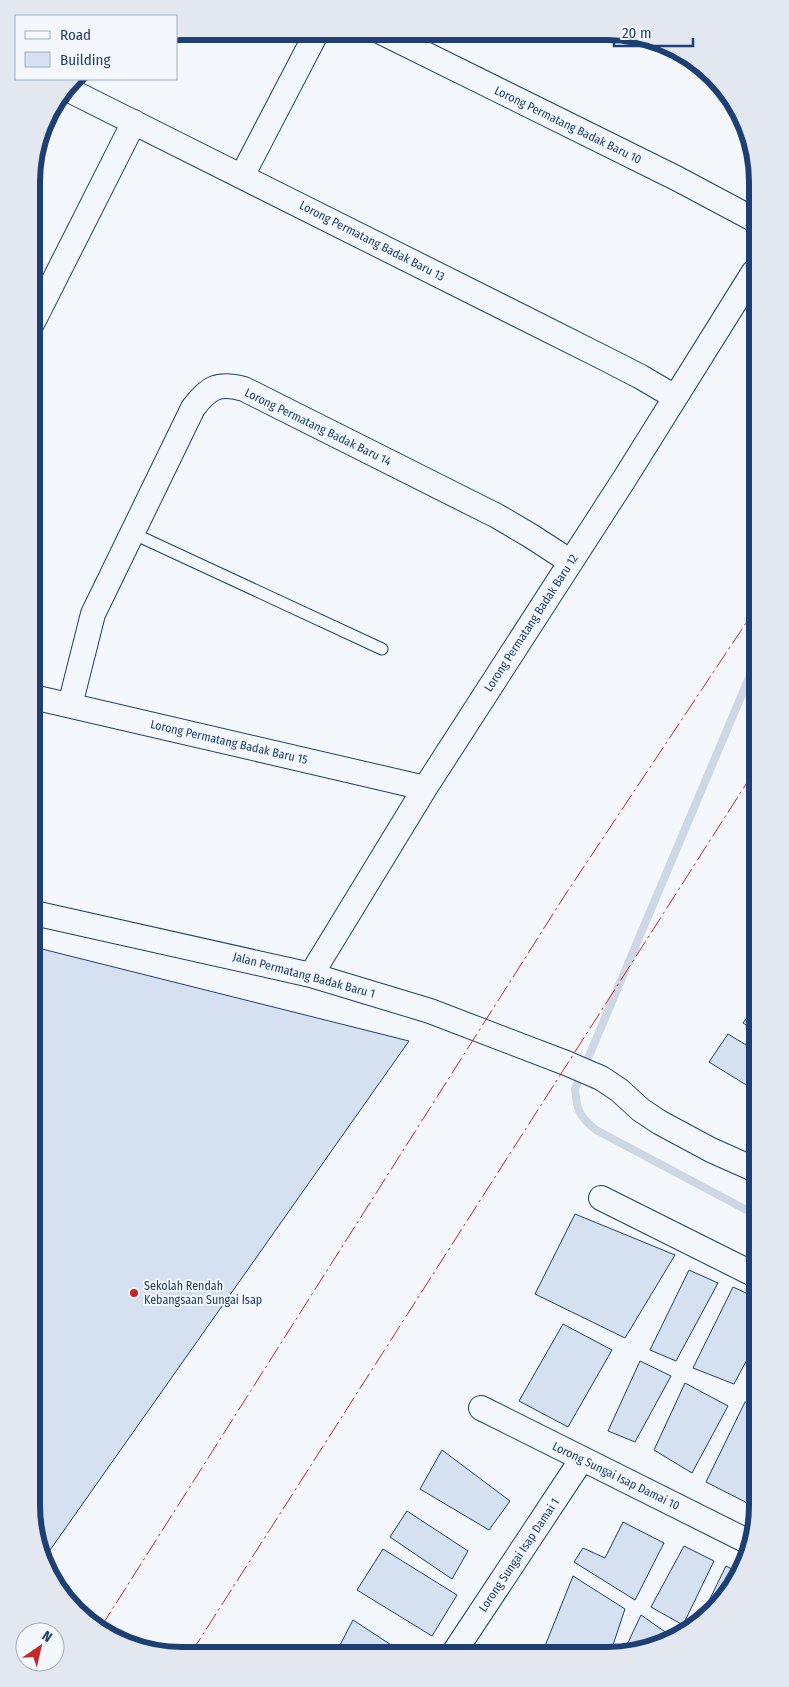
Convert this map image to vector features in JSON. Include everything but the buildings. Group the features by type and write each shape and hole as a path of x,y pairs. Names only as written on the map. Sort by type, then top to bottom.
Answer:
{"street":[{"path":"242,176 313,40"},
{"name":"Lorong Permatang Badak Baru 10","path":"399,40 676,178 749,217"},
{"name":"Lorong Permatang Badak Baru 13","path":"72,91 608,360 675,397"},
{"path":"40,308 134,122"},
{"name":"Lorong Permatang Badak Baru 12","path":"311,975 425,788 626,478 749,279"},
{"name":"Lorong Permatang Badak Baru 14","path":"70,705 93,614 193,408 202,395 214,387 229,385 244,389 497,516 571,562"},
{"name":"Lorong Permatang Badak Baru 15","path":"40,698 425,788"},
{"name":"Jalan Permatang Badak Baru 1","path":"40,914 311,975 430,1012 601,1078 659,1122 711,1150 749,1167"},
{"path":"601,1198 749,1272"},
{"name":"Lorong Sungai Isap Damai 10","path":"481,1408 744,1540"},
{"name":"Lorong Sungai Isap Damai 1","path":"461,1647 582,1459"}],"lane":[{"path":"132,532 382,649"}],"waterway":[{"path":"749,678 575,1089 582,1117 596,1130 749,1211"}],"power":[{"path":"103,1623 565,895 749,619"},
{"path":"195,1647 749,779"}],"place":[{"name":"Sekolah Rendah Kebangsaan Sungai Isap","path":"134,1293"}]}
